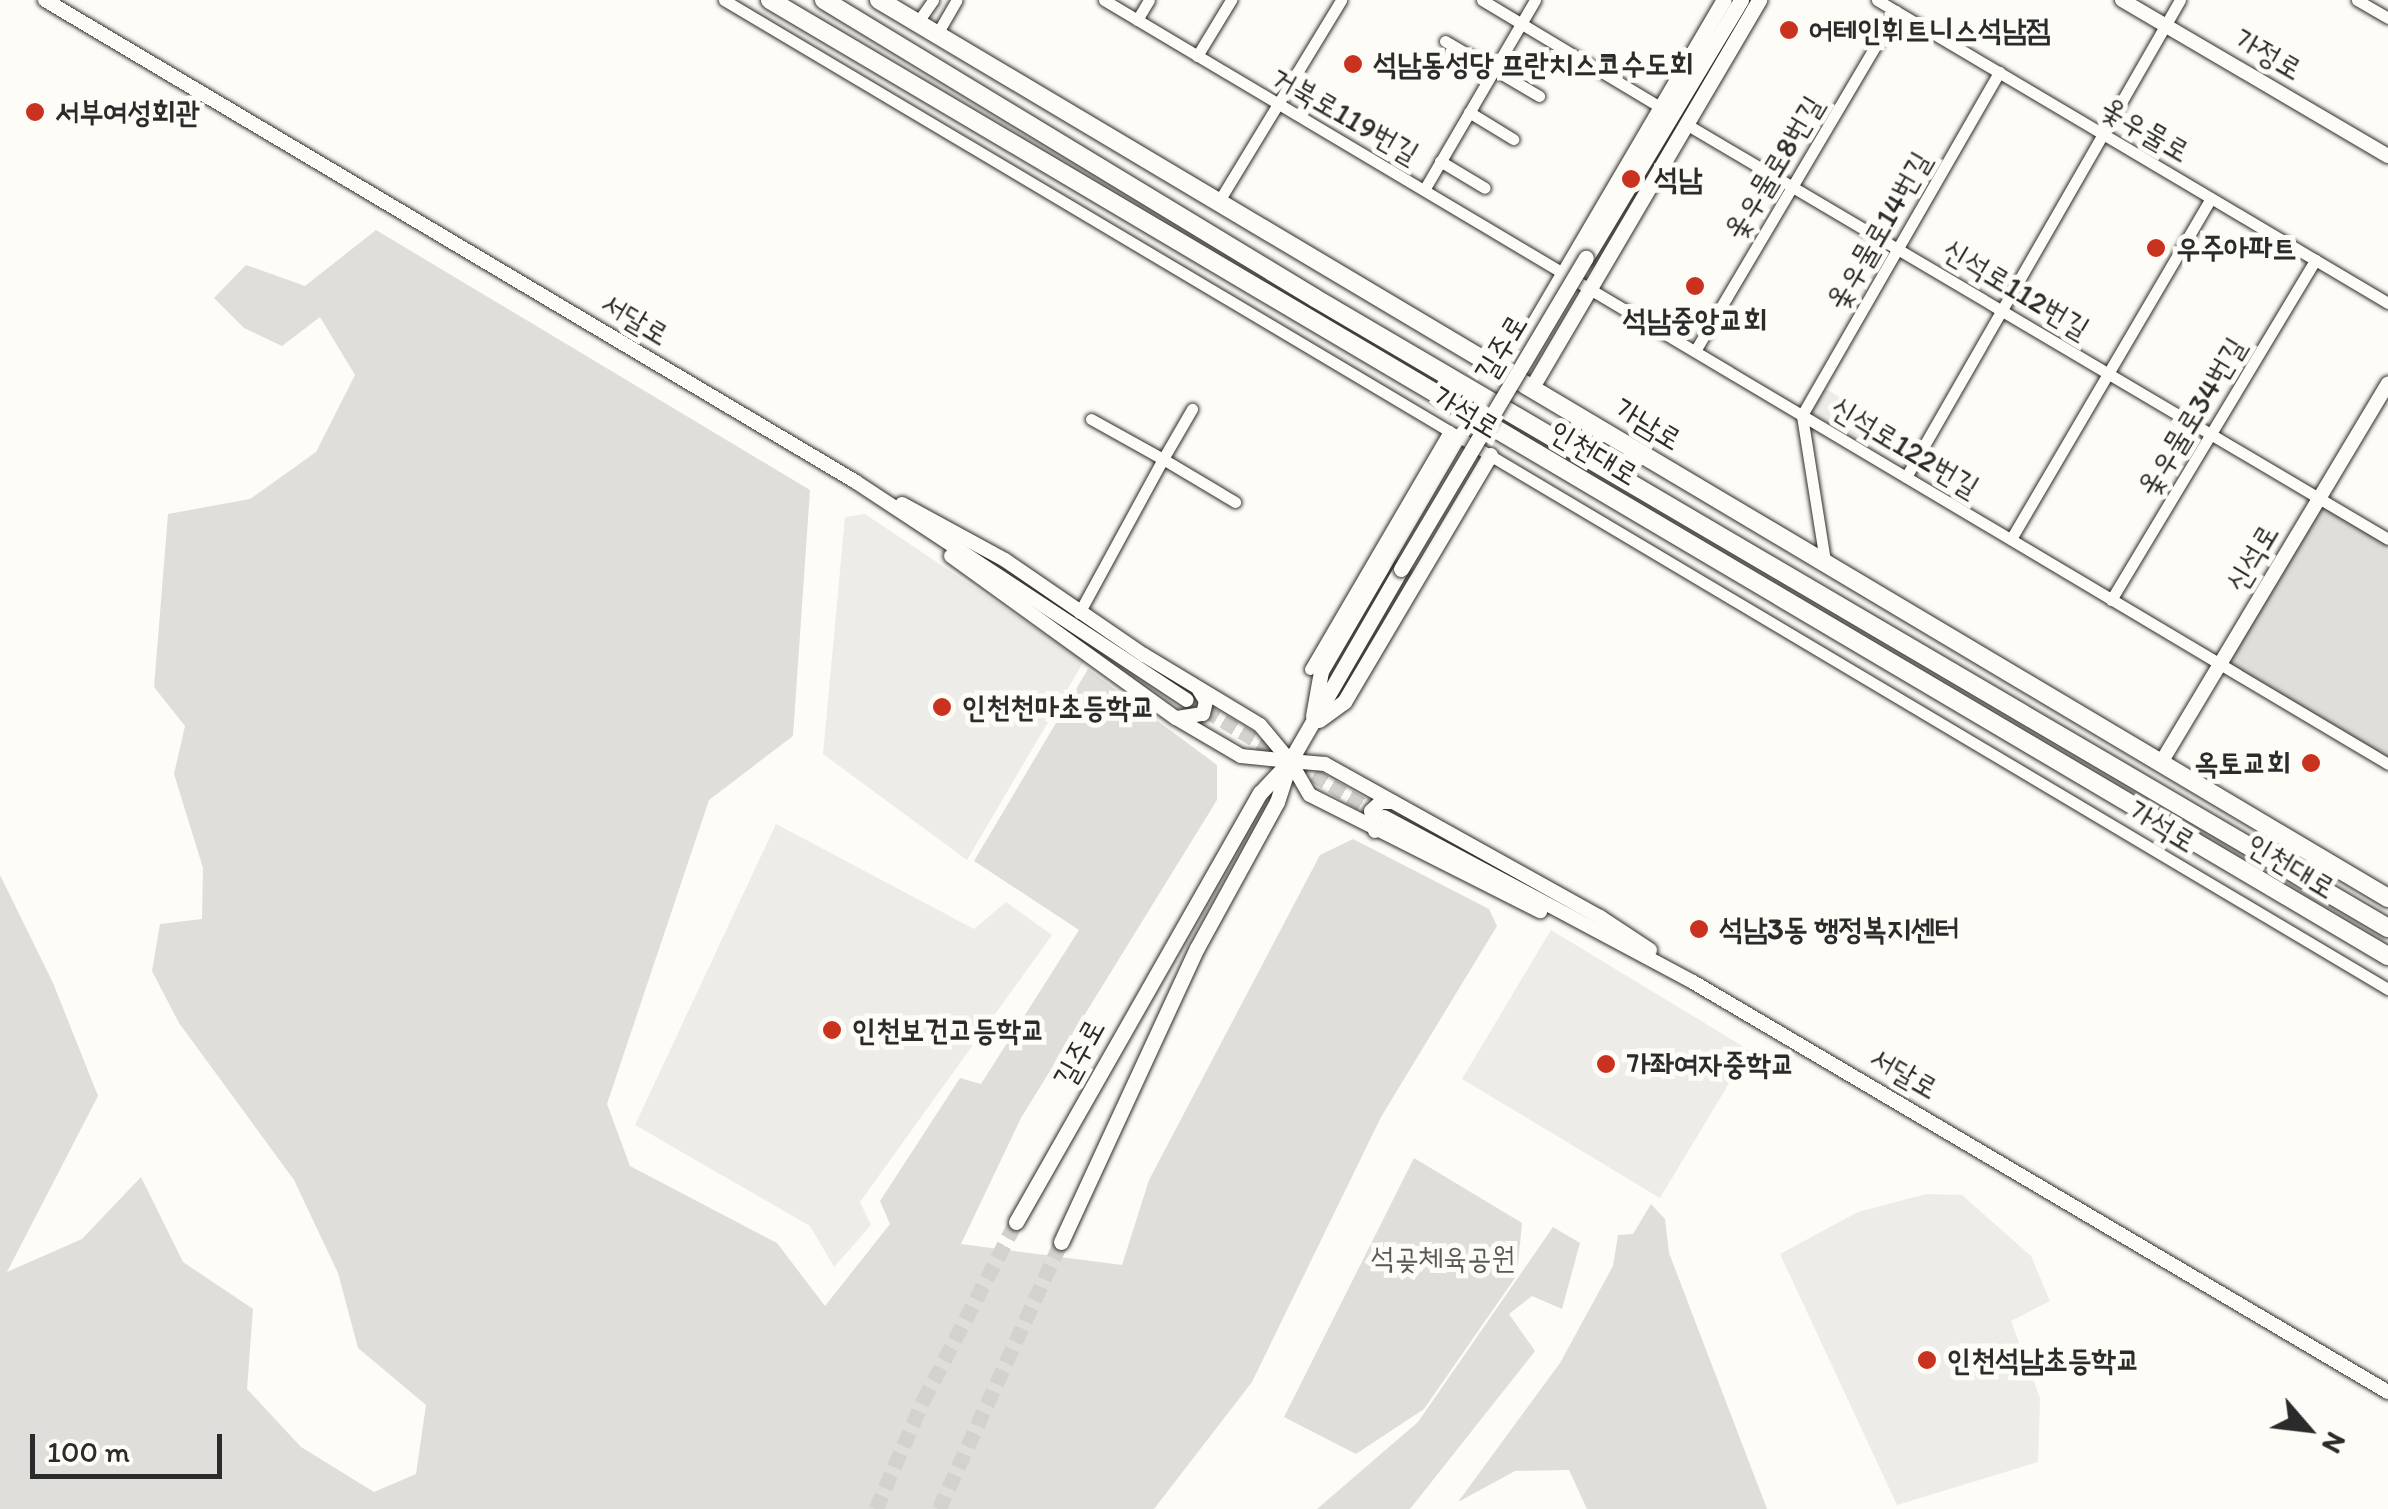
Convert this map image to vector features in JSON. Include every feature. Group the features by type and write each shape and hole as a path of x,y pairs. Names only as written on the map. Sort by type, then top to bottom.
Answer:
{"main road":[{"name":"인천대로","path":"770,0 2388,956"},
{"name":"인천대로","path":"824,0 1316,298 2388,928"},
{"path":"840,0 898,44"},
{"name":"가남로","path":"879,0 2386,892"},
{"path":"1506,372 1724,0"},
{"name":"길주로","path":"1016,1222 1260,792 1290,761 1312,725 1741,0"},
{"path":"1532,387 1758,0"},
{"name":"길주로","path":"1312,725 1321,671 1453,434"},
{"name":"길주로","path":"1312,725 1344,702 1490,456"},
{"name":"길주로","path":"1061,1242 1196,948 1277,802 1290,761"}],"street":[{"name":"서달로","path":"45,0 856,482 1187,700"},
{"name":"가석로","path":"724,0 2388,989"},
{"path":"917,23 933,0"},
{"path":"937,34 957,0"},
{"name":"거북로119번길","path":"1104,0 1562,272"},
{"path":"1137,20 1149,0"},
{"path":"1198,56 1231,0"},
{"path":"1219,201 1341,0"},
{"path":"1482,0 1660,107"},
{"path":"1424,190 1535,0"},
{"name":"옻우물로","path":"1877,0 2388,303"},
{"name":"가정로","path":"2122,0 2388,156"},
{"path":"1906,478 2180,0"},
{"path":"2358,0 2388,18"},
{"name":"옻우물로8번길","path":"1694,350 1896,11"},
{"path":"1445,42 1539,96"},
{"name":"옻우물로14번길","path":"1802,415 1999,72"},
{"path":"1469,112 1513,139"},
{"name":"신석로112번길","path":"1686,124 2388,539"},
{"path":"1440,162 1485,188"},
{"path":"2011,539 2211,198"},
{"name":"옻우물로34번길","path":"2112,600 2315,260"},
{"name":"신석로122번길","path":"1562,272 2388,764"},
{"name":"신석로","path":"2162,761 2388,383"},
{"path":"1080,613 1192,409"},
{"path":"1802,415 1825,561"},
{"path":"1092,418 1235,502"},
{"path":"1310,669 1453,434"},
{"path":"856,482 974,541 1080,613 1260,725 1290,761 1310,795 1375,831 1694,982"},
{"path":"856,482 1176,718 1242,756 1325,764 1600,916 1694,982"},
{"path":"1176,718 1203,714 1206,701 1198,687"},
{"path":"1375,831 1371,812 1381,802 1393,802"},
{"name":"서달로","path":"1384,818 1694,982 2388,1392"}],"shaded area":[{"path":"1819,385 1878,419 1859,449 1802,415"},
{"name":"인천천마초등학교","path":"865,514 1084,661 967,860 823,754 845,517"},
{"name":"인천보건고등학교","path":"776,824 974,929 1006,902 1052,935 860,1202 871,1225 834,1267 810,1226 635,1125"},
{"name":"가좌여자중학교","path":"1551,930 1749,1050 1660,1198 1462,1079"},
{"name":"인천석남초등학교","path":"1926,1194 1962,1195 2031,1256 2050,1301 2011,1321 2040,1398 2038,1462 1897,1505 1780,1254 1858,1212"}],"green space":[{"path":"376,230 810,490 793,736 709,800 607,1104 630,1166 777,1243 825,1306 890,1224 880,1201 960,1078 981,1084 1079,930 974,861 1088,669 1217,765 1217,800 1021,1118 961,1244 1122,1265 1149,1180 1320,855 1353,839 1489,909 1497,926 1381,1117 1252,1382 1154,1509 0,1509 0,875 53,983 98,1096 7,1272 82,1239 141,1177 183,1262 253,1309 247,1389 301,1447 374,1492 416,1474 426,1405 358,1348 338,1273 294,1180 179,1023 152,971 160,924 202,919 203,868 174,774 185,726 154,687 168,514 250,499 316,452 355,375 320,317 282,346 244,328 214,298 246,265 305,286"},
{"path":"2320,498 2388,539 2388,762 2220,666"},
{"name":"석곶체육공원","path":"1414,1158 1522,1223 1517,1275 1424,1409 1356,1454 1284,1417"},
{"path":"1651,1204 1665,1219 1669,1253 1767,1509 1587,1509 1569,1470 1515,1471 1458,1502 1560,1363 1613,1266 1618,1235 1633,1234"},
{"path":"1553,1227 1580,1243 1562,1309 1532,1296 1509,1314 1535,1351 1410,1509 1317,1509 1418,1422"}],"tunnel":[{"path":"1187,700 1380,815"},
{"path":"876,1509 923,1401 1016,1222"},
{"path":"939,1509 1061,1242"}],"place":[{"name":"어테인휘트니스석남점","path":"1789,30"},
{"name":"석남동성당 프란치스코수도회","path":"1353,64"},
{"name":"서부여성회관","path":"35,112"},
{"name":"석남","path":"1631,179"},
{"name":"우주아파트","path":"2156,248"},
{"name":"석남중앙교회","path":"1695,286"},
{"name":"인천천마초등학교","path":"942,707"},
{"name":"옥토교회","path":"2311,763"},
{"name":"석남3동 행정복지센터","path":"1699,929"},
{"name":"인천보건고등학교","path":"832,1030"},
{"name":"가좌여자중학교","path":"1606,1064"},
{"name":"인천석남초등학교","path":"1927,1360"}]}
